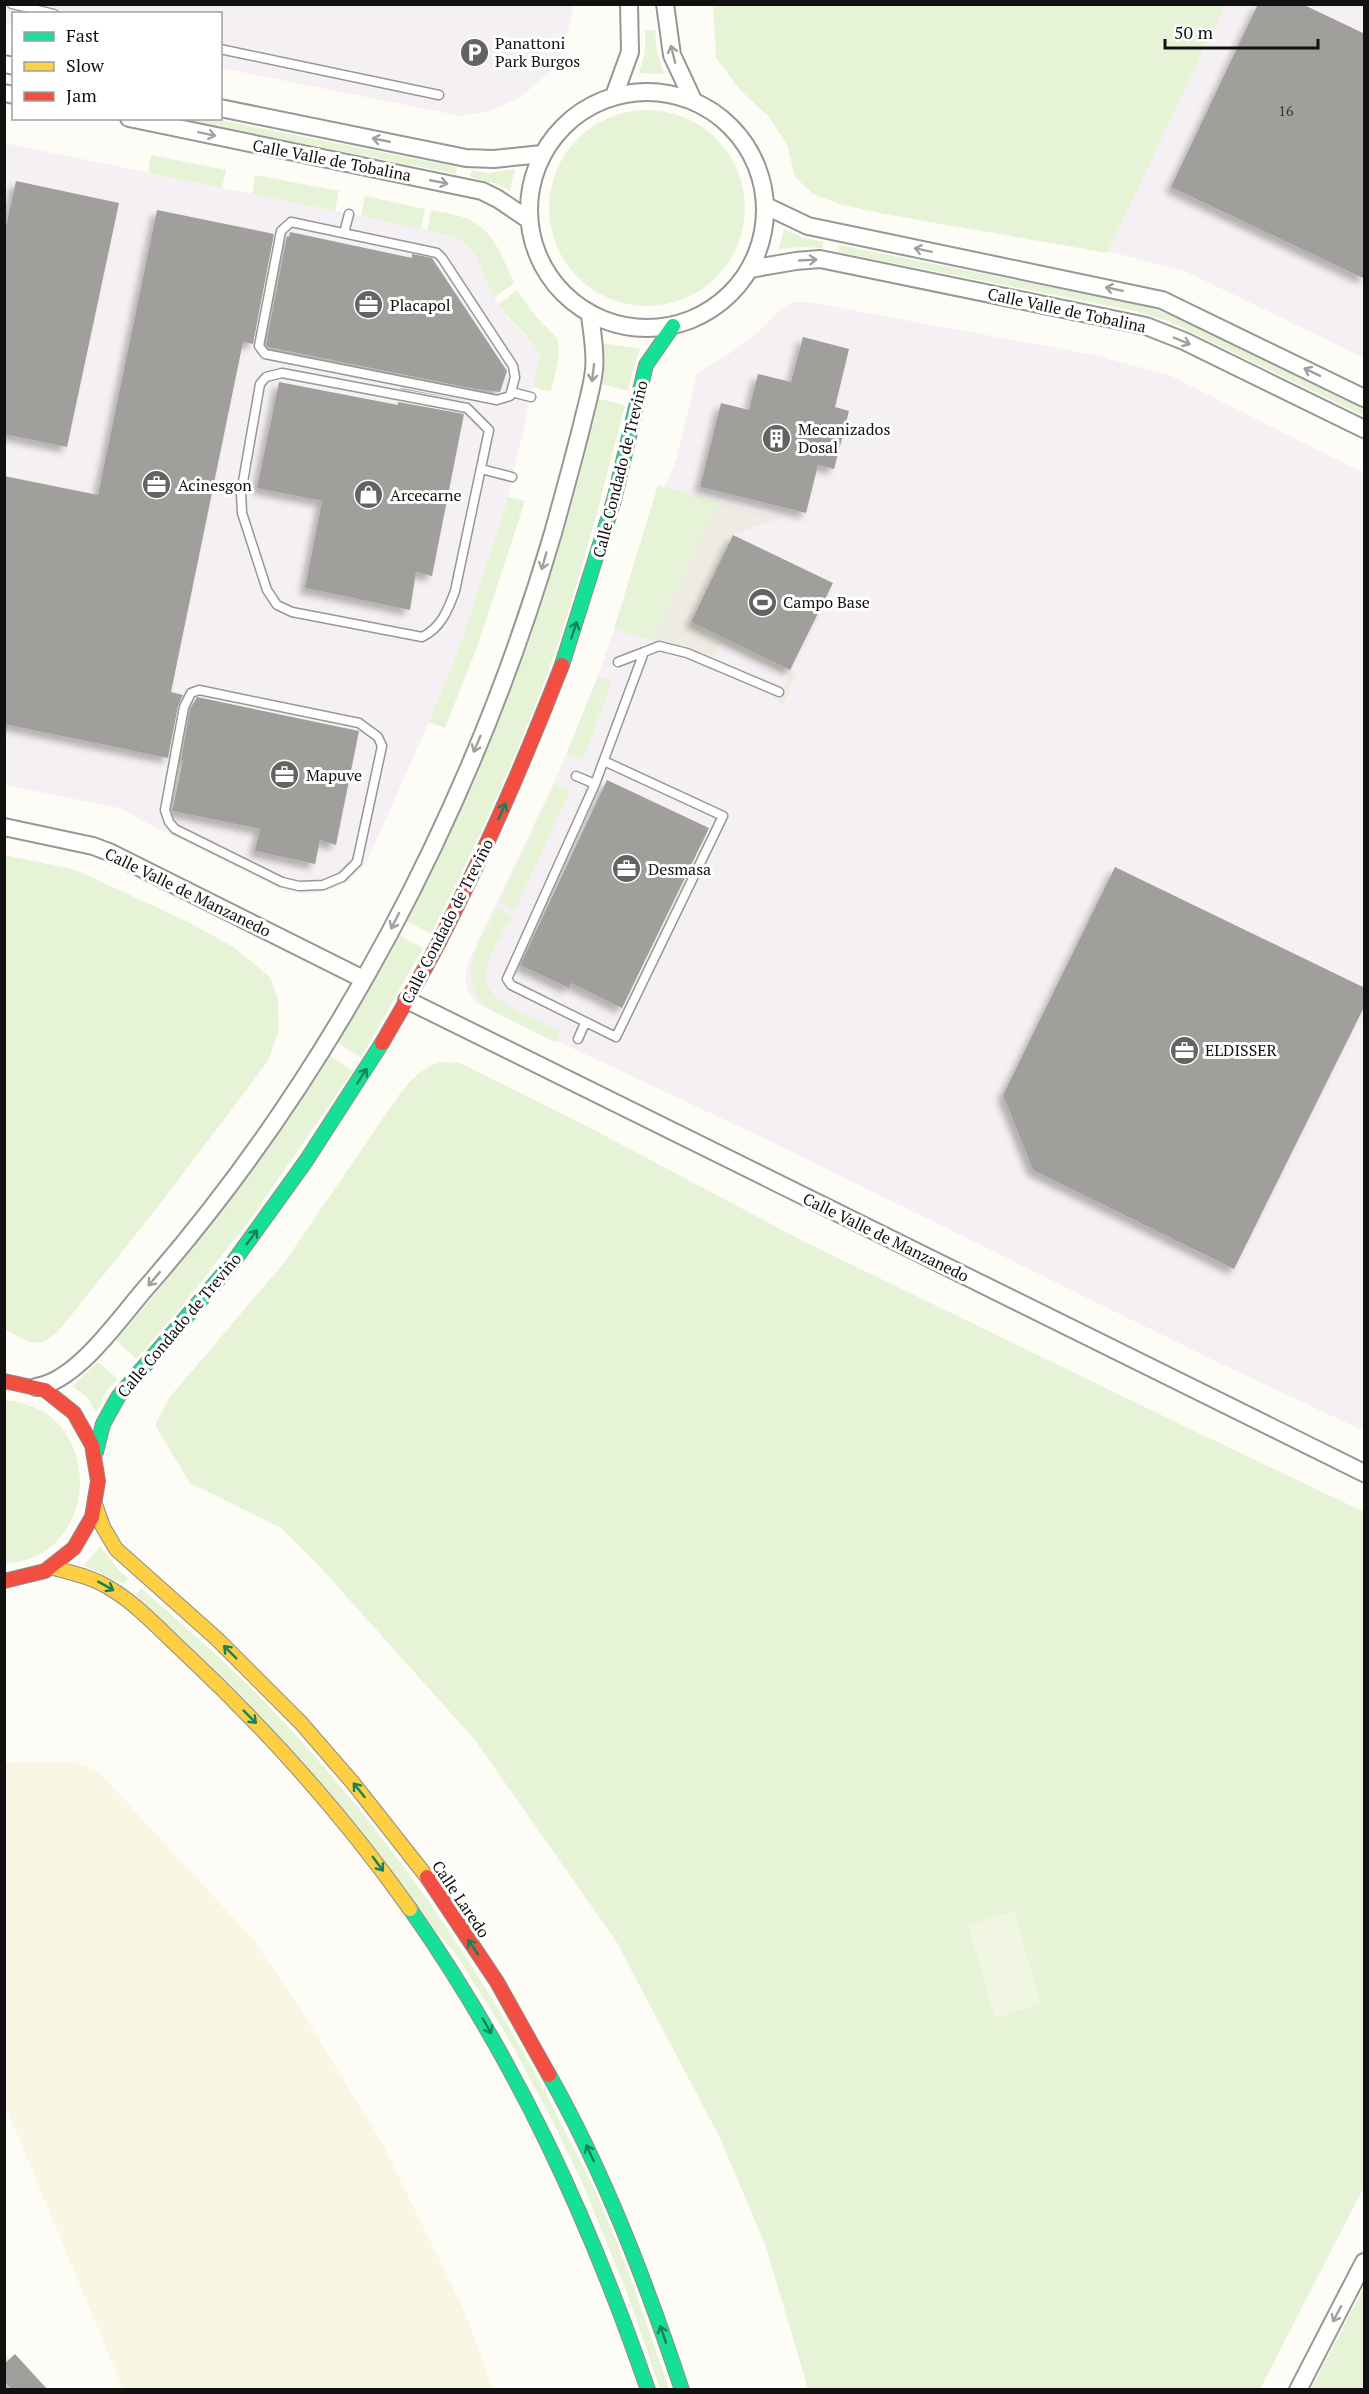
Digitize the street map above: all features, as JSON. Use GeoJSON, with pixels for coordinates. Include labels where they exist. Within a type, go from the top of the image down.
{"type":"FeatureCollection","features":[{"type":"Feature","properties":{"kind":"main road","name":"Calle Condado de Treviño"},"geometry":{"type":"LineString","coordinates":[[96,1452],[103,1424],[118,1397],[208,1292],[257,1230],[339,1112],[407,999],[477,866],[527,754],[568,649],[598,557],[646,365],[673,326]]}},
{"type":"Feature","properties":{"kind":"main road"},"geometry":{"type":"LineString","coordinates":[[4,1381],[36,1387],[56,1398],[74,1413],[87,1431],[96,1452],[100,1479],[96,1507],[90,1525],[66,1556],[51,1567],[32,1576],[4,1581]]}},
{"type":"Feature","properties":{"kind":"main road","name":"Calle Laredo"},"geometry":{"type":"LineString","coordinates":[[96,1507],[103,1527],[116,1549],[217,1639],[301,1724],[353,1783],[422,1870],[497,1982],[566,2103],[603,2182],[657,2316],[682,2390]]}},
{"type":"Feature","properties":{"kind":"main road"},"geometry":{"type":"LineString","coordinates":[[51,1567],[89,1578],[111,1588],[197,1664],[280,1747],[339,1813],[403,1898],[440,1950],[477,2009],[515,2074],[545,2132],[604,2264],[648,2390]]}},
{"type":"Feature","properties":{"kind":"street"},"geometry":{"type":"LineString","coordinates":[[614,96],[630,52],[629,4]]}},
{"type":"Feature","properties":{"kind":"street"},"geometry":{"type":"LineString","coordinates":[[665,4],[672,55],[693,100]]}},
{"type":"Feature","properties":{"kind":"street"},"geometry":{"type":"LineString","coordinates":[[640,91],[667,93],[693,100],[728,123],[754,157],[760,173],[766,206],[762,238],[750,268],[730,295],[704,314],[673,326],[644,329],[616,325],[590,315],[563,295],[543,268],[534,245],[529,220],[529,197],[533,175],[542,154],[552,138],[580,112],[614,96],[640,91]]}},
{"type":"Feature","properties":{"kind":"street","name":"Calle Valle de Tobalina"},"geometry":{"type":"LineString","coordinates":[[222,108],[466,158],[494,159],[542,154]]}},
{"type":"Feature","properties":{"kind":"street","name":"Calle Valle de Tobalina"},"geometry":{"type":"LineString","coordinates":[[139,120],[482,191],[529,220]]}},
{"type":"Feature","properties":{"kind":"street","name":"Calle Valle de Tobalina"},"geometry":{"type":"LineString","coordinates":[[766,206],[808,226],[1162,300],[1365,398]]}},
{"type":"Feature","properties":{"kind":"street","name":"Calle Valle de Tobalina"},"geometry":{"type":"LineString","coordinates":[[750,268],[820,260],[1146,327],[1184,341],[1365,429]]}},
{"type":"Feature","properties":{"kind":"street"},"geometry":{"type":"LineString","coordinates":[[36,1387],[55,1381],[78,1364],[192,1234],[271,1127],[363,980],[392,927],[446,819],[486,724],[524,624],[571,470],[590,390],[594,362],[590,315]]}},
{"type":"Feature","properties":{"kind":"street","name":"Calle Valle de Manzanedo"},"geometry":{"type":"LineString","coordinates":[[4,827],[93,846],[109,852],[363,980]]}},
{"type":"Feature","properties":{"kind":"street","name":"Calle Valle de Manzanedo"},"geometry":{"type":"LineString","coordinates":[[407,999],[1365,1473]]}},
{"type":"Feature","properties":{"kind":"street"},"geometry":{"type":"LineString","coordinates":[[1298,2390],[1365,2262]]}},
{"type":"Feature","properties":{"kind":"lane"},"geometry":{"type":"LineString","coordinates":[[12,4],[46,12]]}},
{"type":"Feature","properties":{"kind":"lane"},"geometry":{"type":"LineString","coordinates":[[222,49],[439,95]]}},
{"type":"Feature","properties":{"kind":"lane"},"geometry":{"type":"LineString","coordinates":[[344,233],[349,214]]}},
{"type":"Feature","properties":{"kind":"lane"},"geometry":{"type":"LineString","coordinates":[[291,222],[344,233],[437,253],[442,258],[513,366],[515,377],[511,392],[505,399],[497,400],[265,354],[261,351],[259,346],[281,231],[291,222]]}},
{"type":"Feature","properties":{"kind":"lane"},"geometry":{"type":"LineString","coordinates":[[282,373],[467,408],[489,430],[481,469],[455,591],[448,610],[434,632],[422,637],[292,612],[277,605],[267,590],[242,513],[241,493],[260,384],[266,377],[282,373]]}},
{"type":"Feature","properties":{"kind":"lane"},"geometry":{"type":"LineString","coordinates":[[511,392],[531,397]]}},
{"type":"Feature","properties":{"kind":"lane"},"geometry":{"type":"LineString","coordinates":[[481,469],[513,477]]}},
{"type":"Feature","properties":{"kind":"lane"},"geometry":{"type":"LineString","coordinates":[[618,662],[659,646],[687,653],[779,692]]}},
{"type":"Feature","properties":{"kind":"lane"},"geometry":{"type":"LineString","coordinates":[[604,760],[723,816],[616,1038],[511,985],[507,979],[595,784],[644,652]]}},
{"type":"Feature","properties":{"kind":"lane"},"geometry":{"type":"LineString","coordinates":[[199,690],[359,723],[378,737],[382,746],[357,862],[342,877],[323,885],[299,886],[282,882],[193,843],[169,822],[165,810],[184,707],[191,693],[199,690]]}},
{"type":"Feature","properties":{"kind":"lane"},"geometry":{"type":"LineString","coordinates":[[576,776],[595,784]]}},
{"type":"Feature","properties":{"kind":"lane"},"geometry":{"type":"LineString","coordinates":[[578,1039],[585,1023]]}},
{"type":"Feature","properties":{"kind":"shaded area"},"geometry":{"type":"Polygon","coordinates":[[[4,5],[574,5],[564,49],[554,68],[515,100],[487,112],[461,116],[222,68],[222,12],[12,12],[12,26],[5,24],[4,5]]]}},
{"type":"Feature","properties":{"kind":"shaded area"},"geometry":{"type":"Polygon","coordinates":[[[715,5],[1364,5],[1364,358],[1185,271],[1111,252],[891,213],[788,143],[715,5]]]}},
{"type":"Feature","properties":{"kind":"shaded area"},"geometry":{"type":"Polygon","coordinates":[[[4,143],[448,234],[467,243],[476,254],[496,302],[508,319],[535,345],[540,355],[508,497],[461,643],[429,722],[366,864],[349,881],[332,889],[310,894],[286,892],[119,808],[5,785],[4,143]]]}},
{"type":"Feature","properties":{"kind":"shaded area"},"geometry":{"type":"Polygon","coordinates":[[[792,302],[808,302],[1099,356],[1171,376],[1364,473],[1364,1431],[1219,1363],[770,1141],[476,1003],[468,991],[465,975],[470,958],[556,778],[598,676],[656,507],[677,458],[697,373],[735,350],[764,327],[777,312],[792,302]]]}},
{"type":"Feature","properties":{"kind":"shaded area"},"geometry":{"type":"Polygon","coordinates":[[[720,502],[780,518],[733,535],[691,622],[797,674],[783,704],[777,701],[789,675],[721,643],[713,657],[662,641],[653,641],[720,502]]]}},
{"type":"Feature","properties":{"kind":"shaded area"},"geometry":{"type":"Polygon","coordinates":[[[74,1762],[98,1771],[253,1939],[299,2006],[385,2148],[464,2310],[493,2389],[123,2389],[5,2105],[5,1763],[74,1762]]]}},
{"type":"Feature","properties":{"kind":"green space"},"geometry":{"type":"Polygon","coordinates":[[[713,4],[1225,5],[1107,253],[879,213],[839,204],[813,194],[795,177],[787,145],[769,117],[740,90],[716,58],[713,4]]]}},
{"type":"Feature","properties":{"kind":"green space"},"geometry":{"type":"Polygon","coordinates":[[[645,30],[655,30],[657,52],[664,74],[639,73],[645,52],[645,30]]]}},
{"type":"Feature","properties":{"kind":"green space"},"geometry":{"type":"Polygon","coordinates":[[[637,110],[657,110],[685,117],[709,132],[723,146],[738,170],[745,198],[745,218],[738,246],[723,270],[709,284],[685,299],[657,306],[637,306],[609,299],[585,284],[571,270],[556,246],[549,218],[549,198],[556,170],[571,146],[585,132],[609,117],[637,110]]]}},
{"type":"Feature","properties":{"kind":"green space"},"geometry":{"type":"Polygon","coordinates":[[[185,120],[219,120],[457,167],[456,174],[185,120]]]}},
{"type":"Feature","properties":{"kind":"green space"},"geometry":{"type":"Polygon","coordinates":[[[151,155],[226,170],[222,188],[148,173],[151,155]]]}},
{"type":"Feature","properties":{"kind":"green space"},"geometry":{"type":"Polygon","coordinates":[[[515,169],[510,191],[500,185],[470,177],[472,170],[489,173],[515,169]]]}},
{"type":"Feature","properties":{"kind":"green space"},"geometry":{"type":"Polygon","coordinates":[[[255,175],[339,191],[335,211],[252,194],[255,175]]]}},
{"type":"Feature","properties":{"kind":"green space"},"geometry":{"type":"Polygon","coordinates":[[[365,196],[425,209],[421,229],[361,216],[365,196]]]}},
{"type":"Feature","properties":{"kind":"green space"},"geometry":{"type":"Polygon","coordinates":[[[431,210],[464,217],[485,230],[497,246],[514,283],[494,298],[473,252],[457,239],[427,230],[431,210]]]}},
{"type":"Feature","properties":{"kind":"green space"},"geometry":{"type":"Polygon","coordinates":[[[784,229],[804,238],[824,242],[822,248],[779,249],[784,229]]]}},
{"type":"Feature","properties":{"kind":"green space"},"geometry":{"type":"Polygon","coordinates":[[[839,245],[1145,306],[1172,315],[1364,408],[1364,416],[1168,321],[1135,311],[838,252],[839,245]]]}},
{"type":"Feature","properties":{"kind":"green space"},"geometry":{"type":"Polygon","coordinates":[[[517,290],[533,313],[558,339],[559,356],[551,392],[533,387],[540,355],[498,305],[517,290]]]}},
{"type":"Feature","properties":{"kind":"green space"},"geometry":{"type":"Polygon","coordinates":[[[603,343],[640,349],[628,391],[602,384],[605,364],[603,343]]]}},
{"type":"Feature","properties":{"kind":"green space"},"geometry":{"type":"Polygon","coordinates":[[[599,399],[625,405],[560,638],[517,751],[467,862],[431,934],[406,921],[468,796],[520,667],[563,534],[599,399]]]}},
{"type":"Feature","properties":{"kind":"green space"},"geometry":{"type":"Polygon","coordinates":[[[658,485],[720,502],[653,641],[614,629],[658,485]]]}},
{"type":"Feature","properties":{"kind":"green space"},"geometry":{"type":"Polygon","coordinates":[[[508,497],[525,501],[477,647],[445,728],[429,722],[461,643],[508,497]]]}},
{"type":"Feature","properties":{"kind":"green space"},"geometry":{"type":"Polygon","coordinates":[[[598,676],[612,681],[583,760],[567,754],[598,676]]]}},
{"type":"Feature","properties":{"kind":"green space"},"geometry":{"type":"Polygon","coordinates":[[[555,784],[570,791],[515,910],[499,902],[555,784]]]}},
{"type":"Feature","properties":{"kind":"green space"},"geometry":{"type":"Polygon","coordinates":[[[5,855],[76,870],[188,922],[235,948],[270,977],[278,1000],[279,1030],[268,1061],[69,1319],[48,1339],[37,1343],[23,1339],[5,1329],[5,855]]]}},
{"type":"Feature","properties":{"kind":"green space"},"geometry":{"type":"Polygon","coordinates":[[[497,908],[513,916],[490,957],[486,971],[487,982],[492,992],[513,1009],[561,1031],[556,1043],[494,1012],[481,1001],[473,989],[472,962],[497,908]]]}},
{"type":"Feature","properties":{"kind":"green space"},"geometry":{"type":"Polygon","coordinates":[[[399,935],[423,948],[361,1058],[338,1043],[399,935]]]}},
{"type":"Feature","properties":{"kind":"green space"},"geometry":{"type":"Polygon","coordinates":[[[330,1056],[353,1071],[252,1217],[178,1311],[136,1359],[116,1340],[228,1202],[330,1056]]]}},
{"type":"Feature","properties":{"kind":"green space"},"geometry":{"type":"Polygon","coordinates":[[[440,1062],[460,1063],[594,1130],[803,1241],[1364,1512],[1364,2187],[1260,2389],[808,2389],[766,2247],[720,2138],[616,1941],[475,1740],[321,1568],[281,1528],[190,1483],[155,1425],[169,1398],[284,1263],[401,1092],[418,1074],[440,1062]]]}},
{"type":"Feature","properties":{"kind":"green space"},"geometry":{"type":"Polygon","coordinates":[[[98,1362],[118,1379],[106,1392],[96,1413],[88,1398],[72,1386],[98,1362]]]}},
{"type":"Feature","properties":{"kind":"green space"},"geometry":{"type":"Polygon","coordinates":[[[4,1400],[38,1409],[62,1428],[76,1454],[80,1483],[75,1512],[60,1538],[37,1556],[5,1563],[4,1400]]]}},
{"type":"Feature","properties":{"kind":"green space"},"geometry":{"type":"Polygon","coordinates":[[[100,1546],[128,1578],[124,1584],[83,1565],[100,1546]]]}},
{"type":"Feature","properties":{"kind":"green space"},"geometry":{"type":"Polygon","coordinates":[[[141,1588],[246,1683],[294,1733],[382,1839],[424,1894],[462,1951],[533,2070],[594,2189],[627,2269],[669,2389],[660,2389],[626,2290],[581,2180],[554,2124],[507,2036],[455,1953],[136,1595],[141,1588]]]}},
{"type":"Feature","properties":{"kind":"green space"},"geometry":{"type":"Polygon","coordinates":[[[1014,1911],[1041,2004],[995,2018],[968,1925],[1014,1911]]]}},
{"type":"Feature","properties":{"kind":"green space"},"geometry":{"type":"Polygon","coordinates":[[[1364,2287],[1364,2389],[1311,2389],[1364,2287]]]}},
{"type":"Feature","properties":{"kind":"building"},"geometry":{"type":"Polygon","coordinates":[[[1258,4],[1302,4],[1365,34],[1365,279],[1171,187],[1258,4]]]}},
{"type":"Feature","properties":{"kind":"building"},"geometry":{"type":"Polygon","coordinates":[[[16,181],[119,203],[67,447],[4,434],[4,236],[16,181]]]}},
{"type":"Feature","properties":{"kind":"building","name":"Acinesgon"},"geometry":{"type":"Polygon","coordinates":[[[157,210],[274,234],[253,344],[243,342],[171,692],[183,695],[178,706],[168,758],[4,724],[4,476],[98,495],[157,210]]]}},
{"type":"Feature","properties":{"kind":"building","name":"Placapol"},"geometry":{"type":"Polygon","coordinates":[[[290,232],[412,258],[412,254],[432,258],[507,371],[500,392],[268,347],[266,344],[287,236],[289,237],[290,232]]]}},
{"type":"Feature","properties":{"kind":"building","name":"Mecanizados Dosal"},"geometry":{"type":"Polygon","coordinates":[[[803,337],[849,349],[835,407],[849,411],[834,469],[818,465],[806,513],[700,487],[721,403],[749,410],[758,374],[791,382],[803,337]]]}},
{"type":"Feature","properties":{"kind":"building","name":"Arcecarne"},"geometry":{"type":"Polygon","coordinates":[[[279,382],[398,405],[398,402],[464,414],[432,576],[416,572],[410,610],[305,588],[322,501],[257,488],[279,382]]]}},
{"type":"Feature","properties":{"kind":"building"},"geometry":{"type":"Polygon","coordinates":[[[401,388],[467,401],[401,389],[401,388]]]}},
{"type":"Feature","properties":{"kind":"building","name":"Campo Base"},"geometry":{"type":"Polygon","coordinates":[[[733,535],[833,583],[790,670],[691,622],[733,535]]]}},
{"type":"Feature","properties":{"kind":"building"},"geometry":{"type":"Polygon","coordinates":[[[197,697],[359,731],[336,845],[320,840],[315,864],[255,851],[260,829],[172,811],[183,761],[181,760],[190,709],[197,697]]]}},
{"type":"Feature","properties":{"kind":"building","name":"Desmasa"},"geometry":{"type":"Polygon","coordinates":[[[607,780],[709,828],[622,1008],[571,983],[569,988],[520,965],[607,780]]]}},
{"type":"Feature","properties":{"kind":"building","name":"ELDISSER"},"geometry":{"type":"Polygon","coordinates":[[[1115,867],[1365,988],[1365,1005],[1234,1269],[1033,1170],[1003,1095],[1115,867]]]}},
{"type":"Feature","properties":{"kind":"building"},"geometry":{"type":"Polygon","coordinates":[[[15,2354],[48,2390],[12,2390],[4,2381],[4,2364],[15,2354]]]}},
{"type":"Feature","properties":{"kind":"traffic: fast"},"geometry":{"type":"LineString","coordinates":[[562,665],[614,500],[646,365],[673,326]]}},
{"type":"Feature","properties":{"kind":"traffic: fast"},"geometry":{"type":"LineString","coordinates":[[96,1452],[103,1424],[118,1397],[234,1261],[306,1161],[382,1043]]}},
{"type":"Feature","properties":{"kind":"traffic: fast"},"geometry":{"type":"LineString","coordinates":[[410,1909],[483,2023],[546,2141],[600,2263],[648,2390]]}},
{"type":"Feature","properties":{"kind":"traffic: fast"},"geometry":{"type":"LineString","coordinates":[[549,2075],[588,2151],[623,2229],[682,2390]]}},
{"type":"Feature","properties":{"kind":"traffic: slow"},"geometry":{"type":"LineString","coordinates":[[96,1507],[103,1527],[116,1549],[217,1639],[301,1723],[353,1783],[427,1877]]}},
{"type":"Feature","properties":{"kind":"traffic: slow"},"geometry":{"type":"LineString","coordinates":[[51,1567],[97,1581],[121,1595],[218,1684],[305,1776],[359,1841],[410,1909]]}},
{"type":"Feature","properties":{"kind":"traffic: jam"},"geometry":{"type":"LineString","coordinates":[[382,1043],[431,956],[472,875],[519,771],[562,665]]}},
{"type":"Feature","properties":{"kind":"traffic: jam"},"geometry":{"type":"LineString","coordinates":[[4,1381],[45,1390],[74,1413],[92,1445],[98,1481],[92,1517],[74,1548],[45,1571],[4,1581]]}},
{"type":"Feature","properties":{"kind":"traffic: jam"},"geometry":{"type":"LineString","coordinates":[[427,1877],[497,1982],[549,2075]]}},
{"type":"Feature","properties":{"kind":"place","name":"Panattoni Park Burgos"},"geometry":{"type":"Point","coordinates":[474,52]}},
{"type":"Feature","properties":{"kind":"place","name":"Placapol"},"geometry":{"type":"Point","coordinates":[369,305]}},
{"type":"Feature","properties":{"kind":"place","name":"Mecanizados Dosal"},"geometry":{"type":"Point","coordinates":[777,438]}},
{"type":"Feature","properties":{"kind":"place","name":"Acinesgon"},"geometry":{"type":"Point","coordinates":[157,485]}},
{"type":"Feature","properties":{"kind":"place","name":"Arcecarne"},"geometry":{"type":"Point","coordinates":[369,495]}},
{"type":"Feature","properties":{"kind":"place","name":"Campo Base"},"geometry":{"type":"Point","coordinates":[762,602]}},
{"type":"Feature","properties":{"kind":"place","name":"Mapuve"},"geometry":{"type":"Point","coordinates":[285,775]}},
{"type":"Feature","properties":{"kind":"place","name":"Desmasa"},"geometry":{"type":"Point","coordinates":[627,869]}},
{"type":"Feature","properties":{"kind":"place","name":"ELDISSER"},"geometry":{"type":"Point","coordinates":[1184,1050]}}]}
